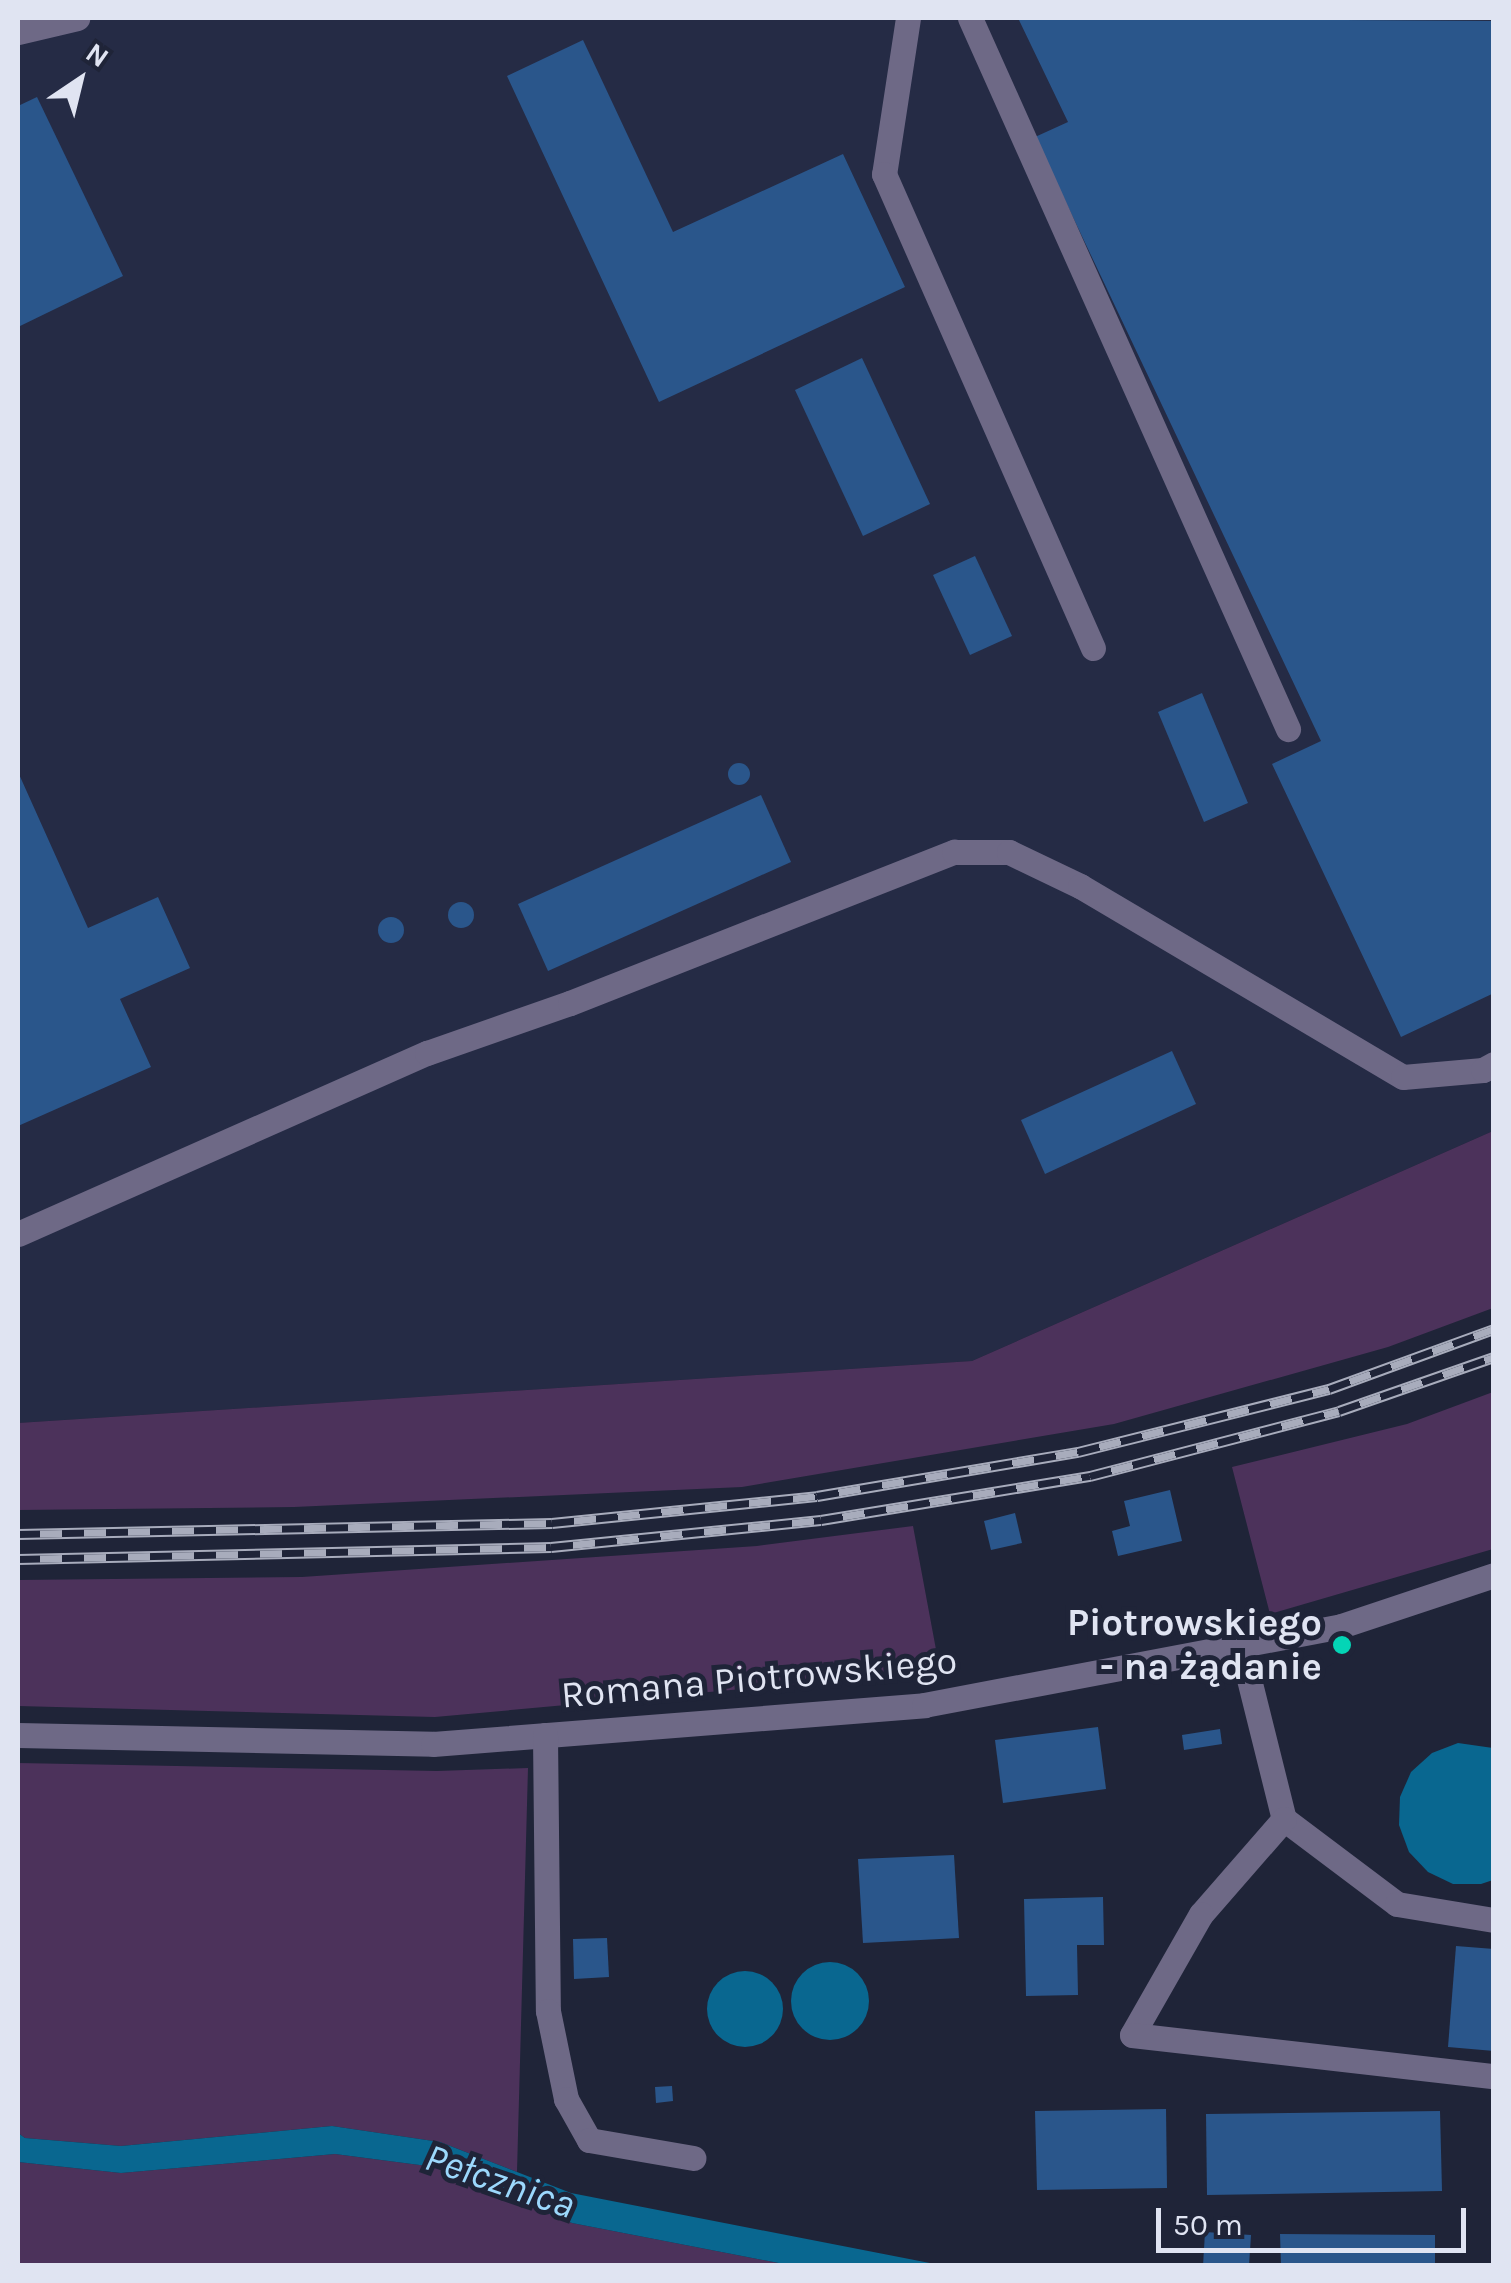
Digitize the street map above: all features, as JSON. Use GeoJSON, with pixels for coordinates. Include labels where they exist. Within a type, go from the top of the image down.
{"type":"FeatureCollection","features":[{"type":"Feature","properties":{"kind":"street"},"geometry":{"type":"LineString","coordinates":[[18,32],[78,18]]}},
{"type":"Feature","properties":{"kind":"street"},"geometry":{"type":"LineString","coordinates":[[908,18],[884,174],[1093,648]]}},
{"type":"Feature","properties":{"kind":"street"},"geometry":{"type":"LineString","coordinates":[[970,18],[1288,728]]}},
{"type":"Feature","properties":{"kind":"street"},"geometry":{"type":"LineString","coordinates":[[18,1234],[427,1054],[570,1003],[954,852],[1009,852],[1080,886],[1404,1077],[1484,1070],[1494,1064]]}},
{"type":"Feature","properties":{"kind":"street","name":"Romana Piotrowskiego"},"geometry":{"type":"LineString","coordinates":[[18,1735],[433,1744],[924,1705],[1341,1626],[1494,1576]]}},
{"type":"Feature","properties":{"kind":"street"},"geometry":{"type":"LineString","coordinates":[[1241,1647],[1284,1819],[1397,1904],[1494,1920]]}},
{"type":"Feature","properties":{"kind":"street"},"geometry":{"type":"LineString","coordinates":[[545,1736],[548,2012],[566,2099],[589,2140],[693,2158]]}},
{"type":"Feature","properties":{"kind":"street"},"geometry":{"type":"LineString","coordinates":[[1284,1819],[1201,1914],[1132,2036],[1494,2076]]}},
{"type":"Feature","properties":{"kind":"shaded area"},"geometry":{"type":"Polygon","coordinates":[[[18,18],[1493,18],[1493,1131],[972,1361],[18,1423],[18,18]]]}},
{"type":"Feature","properties":{"kind":"shaded area"},"geometry":{"type":"Polygon","coordinates":[[[1493,1131],[1493,1308],[1388,1347],[1114,1424],[742,1487],[294,1507],[18,1510],[18,1423],[972,1361],[1493,1131]]]}},
{"type":"Feature","properties":{"kind":"shaded area"},"geometry":{"type":"Polygon","coordinates":[[[1493,1392],[1493,1549],[1270,1614],[1232,1467],[1407,1424],[1493,1392]]]}},
{"type":"Feature","properties":{"kind":"shaded area"},"geometry":{"type":"Polygon","coordinates":[[[913,1526],[940,1671],[435,1717],[18,1706],[18,1580],[302,1577],[757,1546],[913,1526]]]}},
{"type":"Feature","properties":{"kind":"shaded area"},"geometry":{"type":"Polygon","coordinates":[[[18,1763],[437,1771],[528,1768],[517,2172],[440,2142],[332,2126],[121,2146],[25,2138],[18,2133],[18,1763]]]}},
{"type":"Feature","properties":{"kind":"shaded area"},"geometry":{"type":"Polygon","coordinates":[[[335,2154],[435,2167],[572,2223],[789,2265],[18,2266],[18,2162],[121,2173],[335,2154]]]}},
{"type":"Feature","properties":{"kind":"water"},"geometry":{"type":"Polygon","coordinates":[[[1458,1743],[1493,1748],[1493,1880],[1481,1884],[1453,1884],[1428,1872],[1409,1852],[1399,1825],[1400,1797],[1411,1772],[1432,1753],[1458,1743]]]}},
{"type":"Feature","properties":{"kind":"water"},"geometry":{"type":"Polygon","coordinates":[[[830,1962],[845,1965],[857,1974],[866,1986],[866,2016],[857,2028],[845,2037],[830,2040],[815,2037],[803,2028],[794,2016],[791,2001],[794,1986],[803,1974],[815,1965],[830,1962]]]}},
{"type":"Feature","properties":{"kind":"water"},"geometry":{"type":"Polygon","coordinates":[[[745,1971],[772,1982],[783,2009],[772,2036],[745,2047],[718,2036],[707,2009],[718,1982],[745,1971]]]}},
{"type":"Feature","properties":{"kind":"water","name":"Pełcznica"},"geometry":{"type":"Polygon","coordinates":[[[332,2126],[440,2142],[571,2193],[940,2265],[789,2265],[572,2223],[435,2167],[335,2154],[121,2173],[18,2162],[18,2133],[25,2138],[121,2146],[332,2126]]]}},
{"type":"Feature","properties":{"kind":"building"},"geometry":{"type":"Polygon","coordinates":[[[1018,18],[1494,21],[1494,993],[1401,1037],[1272,764],[1321,741],[1035,137],[1068,122],[1018,18]]]}},
{"type":"Feature","properties":{"kind":"building"},"geometry":{"type":"Polygon","coordinates":[[[583,40],[673,232],[843,154],[905,287],[659,402],[507,76],[583,40]]]}},
{"type":"Feature","properties":{"kind":"building"},"geometry":{"type":"Polygon","coordinates":[[[37,97],[123,276],[18,327],[18,106],[37,97]]]}},
{"type":"Feature","properties":{"kind":"building"},"geometry":{"type":"Polygon","coordinates":[[[862,358],[930,504],[863,536],[795,390],[862,358]]]}},
{"type":"Feature","properties":{"kind":"building"},"geometry":{"type":"Polygon","coordinates":[[[975,556],[1012,636],[970,655],[933,575],[975,556]]]}},
{"type":"Feature","properties":{"kind":"building"},"geometry":{"type":"Polygon","coordinates":[[[1202,693],[1248,803],[1204,822],[1158,712],[1202,693]]]}},
{"type":"Feature","properties":{"kind":"building"},"geometry":{"type":"Polygon","coordinates":[[[739,763],[747,766],[747,782],[739,785],[731,782],[728,774],[731,766],[739,763]]]}},
{"type":"Feature","properties":{"kind":"building"},"geometry":{"type":"Polygon","coordinates":[[[18,772],[88,928],[158,897],[190,968],[120,999],[151,1067],[18,1126],[18,772]]]}},
{"type":"Feature","properties":{"kind":"building"},"geometry":{"type":"Polygon","coordinates":[[[761,795],[791,862],[548,971],[518,904],[761,795]]]}},
{"type":"Feature","properties":{"kind":"building"},"geometry":{"type":"Polygon","coordinates":[[[461,902],[470,906],[474,915],[470,924],[461,928],[452,924],[448,915],[452,906],[461,902]]]}},
{"type":"Feature","properties":{"kind":"building"},"geometry":{"type":"Polygon","coordinates":[[[391,917],[400,921],[404,930],[400,939],[391,943],[382,939],[378,930],[382,921],[391,917]]]}},
{"type":"Feature","properties":{"kind":"building"},"geometry":{"type":"Polygon","coordinates":[[[1172,1051],[1196,1104],[1045,1174],[1021,1120],[1172,1051]]]}},
{"type":"Feature","properties":{"kind":"building"},"geometry":{"type":"Polygon","coordinates":[[[1170,1490],[1182,1541],[1118,1556],[1112,1531],[1130,1526],[1124,1501],[1170,1490]]]}},
{"type":"Feature","properties":{"kind":"building"},"geometry":{"type":"Polygon","coordinates":[[[1015,1513],[1022,1543],[991,1550],[984,1521],[1015,1513]]]}},
{"type":"Feature","properties":{"kind":"building"},"geometry":{"type":"Polygon","coordinates":[[[1098,1727],[1106,1789],[1003,1803],[995,1740],[1098,1727]]]}},
{"type":"Feature","properties":{"kind":"building"},"geometry":{"type":"Polygon","coordinates":[[[1220,1729],[1222,1744],[1184,1750],[1182,1735],[1220,1729]]]}},
{"type":"Feature","properties":{"kind":"building"},"geometry":{"type":"Polygon","coordinates":[[[954,1855],[959,1938],[863,1943],[858,1859],[954,1855]]]}},
{"type":"Feature","properties":{"kind":"building"},"geometry":{"type":"Polygon","coordinates":[[[1103,1897],[1104,1945],[1077,1945],[1078,1995],[1026,1996],[1024,1899],[1103,1897]]]}},
{"type":"Feature","properties":{"kind":"building"},"geometry":{"type":"Polygon","coordinates":[[[607,1938],[609,1977],[574,1979],[573,1939],[607,1938]]]}},
{"type":"Feature","properties":{"kind":"building"},"geometry":{"type":"Polygon","coordinates":[[[1456,1946],[1494,1949],[1494,2051],[1448,2047],[1456,1946]]]}},
{"type":"Feature","properties":{"kind":"building"},"geometry":{"type":"Polygon","coordinates":[[[672,2086],[673,2101],[656,2103],[655,2087],[672,2086]]]}},
{"type":"Feature","properties":{"kind":"building"},"geometry":{"type":"Polygon","coordinates":[[[1166,2109],[1167,2188],[1037,2190],[1035,2111],[1166,2109]]]}},
{"type":"Feature","properties":{"kind":"building"},"geometry":{"type":"Polygon","coordinates":[[[1440,2111],[1442,2191],[1207,2195],[1206,2114],[1440,2111]]]}},
{"type":"Feature","properties":{"kind":"building"},"geometry":{"type":"Polygon","coordinates":[[[1205,2232],[1251,2235],[1249,2266],[1203,2266],[1205,2232]]]}},
{"type":"Feature","properties":{"kind":"building"},"geometry":{"type":"Polygon","coordinates":[[[1280,2234],[1435,2235],[1435,2266],[1281,2266],[1280,2234]]]}},
{"type":"Feature","properties":{"kind":"railway"},"geometry":{"type":"LineString","coordinates":[[18,1534],[552,1523],[817,1496],[1078,1452],[1329,1389],[1494,1329]]}},
{"type":"Feature","properties":{"kind":"railway"},"geometry":{"type":"LineString","coordinates":[[18,1559],[551,1547],[821,1520],[1090,1476],[1339,1411],[1494,1357]]}},
{"type":"Feature","properties":{"kind":"place","name":"Piotrowskiego - na żądanie"},"geometry":{"type":"Point","coordinates":[1342,1645]}}]}
